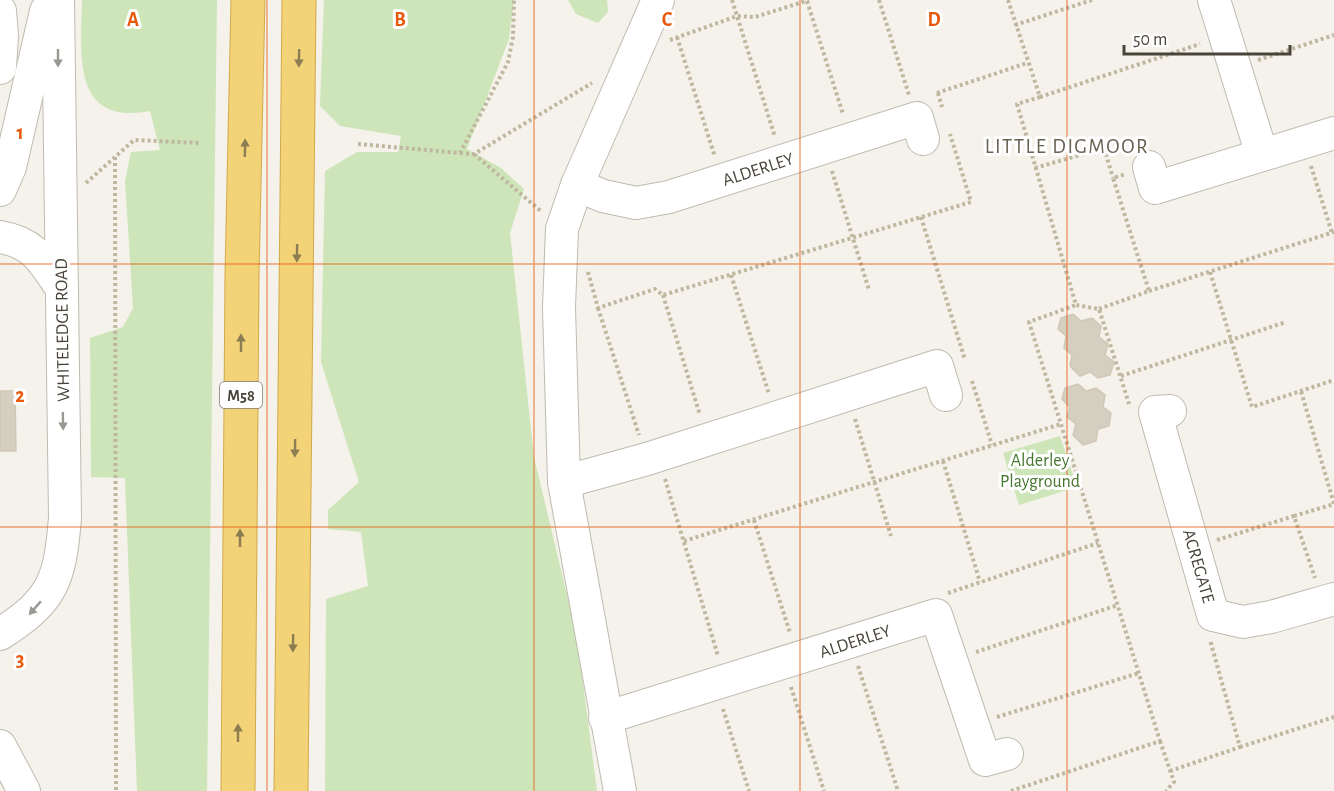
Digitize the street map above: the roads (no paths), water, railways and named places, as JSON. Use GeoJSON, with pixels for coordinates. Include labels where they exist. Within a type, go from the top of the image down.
{"type":"FeatureCollection","features":[{"type":"Feature","properties":{"kind":"highway","name":"M58"},"geometry":{"type":"LineString","coordinates":[[238,791],[242,275],[248,0]]}},
{"type":"Feature","properties":{"kind":"highway"},"geometry":{"type":"LineString","coordinates":[[291,791],[299,0]]}},
{"type":"Feature","properties":{"kind":"street"},"geometry":{"type":"LineString","coordinates":[[0,190],[10,167],[48,0]]}},
{"type":"Feature","properties":{"kind":"street","name":"WHITELEDGE ROAD"},"geometry":{"type":"LineString","coordinates":[[0,634],[28,616],[51,590],[62,559],[64,518],[58,0]]}},
{"type":"Feature","properties":{"kind":"street"},"geometry":{"type":"LineString","coordinates":[[620,791],[564,482],[559,307],[562,229],[577,185],[658,0]]}},
{"type":"Feature","properties":{"kind":"street"},"geometry":{"type":"LineString","coordinates":[[1214,0],[1262,155]]}},
{"type":"Feature","properties":{"kind":"street"},"geometry":{"type":"LineString","coordinates":[[0,11],[2,36],[0,68]]}},
{"type":"Feature","properties":{"kind":"street","name":"ALDERLEY"},"geometry":{"type":"LineString","coordinates":[[577,185],[603,196],[636,203],[669,197],[838,144],[933,125]]}},
{"type":"Feature","properties":{"kind":"street"},"geometry":{"type":"LineString","coordinates":[[1149,167],[1155,188],[1334,133]]}},
{"type":"Feature","properties":{"kind":"street"},"geometry":{"type":"LineString","coordinates":[[0,237],[28,245],[39,256],[62,289]]}},
{"type":"Feature","properties":{"kind":"street"},"geometry":{"type":"LineString","coordinates":[[564,482],[652,457],[937,366],[946,394]]}},
{"type":"Feature","properties":{"kind":"street","name":"ACREGATE"},"geometry":{"type":"LineString","coordinates":[[1162,411],[1193,547],[1213,615],[1243,622],[1329,601]]}},
{"type":"Feature","properties":{"kind":"street","name":"ALDERLEY"},"geometry":{"type":"LineString","coordinates":[[605,718],[936,615],[985,760],[1007,754]]}},
{"type":"Feature","properties":{"kind":"street"},"geometry":{"type":"LineString","coordinates":[[0,746],[24,791]]}},
{"type":"Feature","properties":{"kind":"district","name":"LITTLE DIGMOOR"},"geometry":{"type":"Point","coordinates":[1067,146]}},
{"type":"Feature","properties":{"kind":"park label","name":"Alderley Playground"},"geometry":{"type":"Point","coordinates":[1040,470]}}]}
